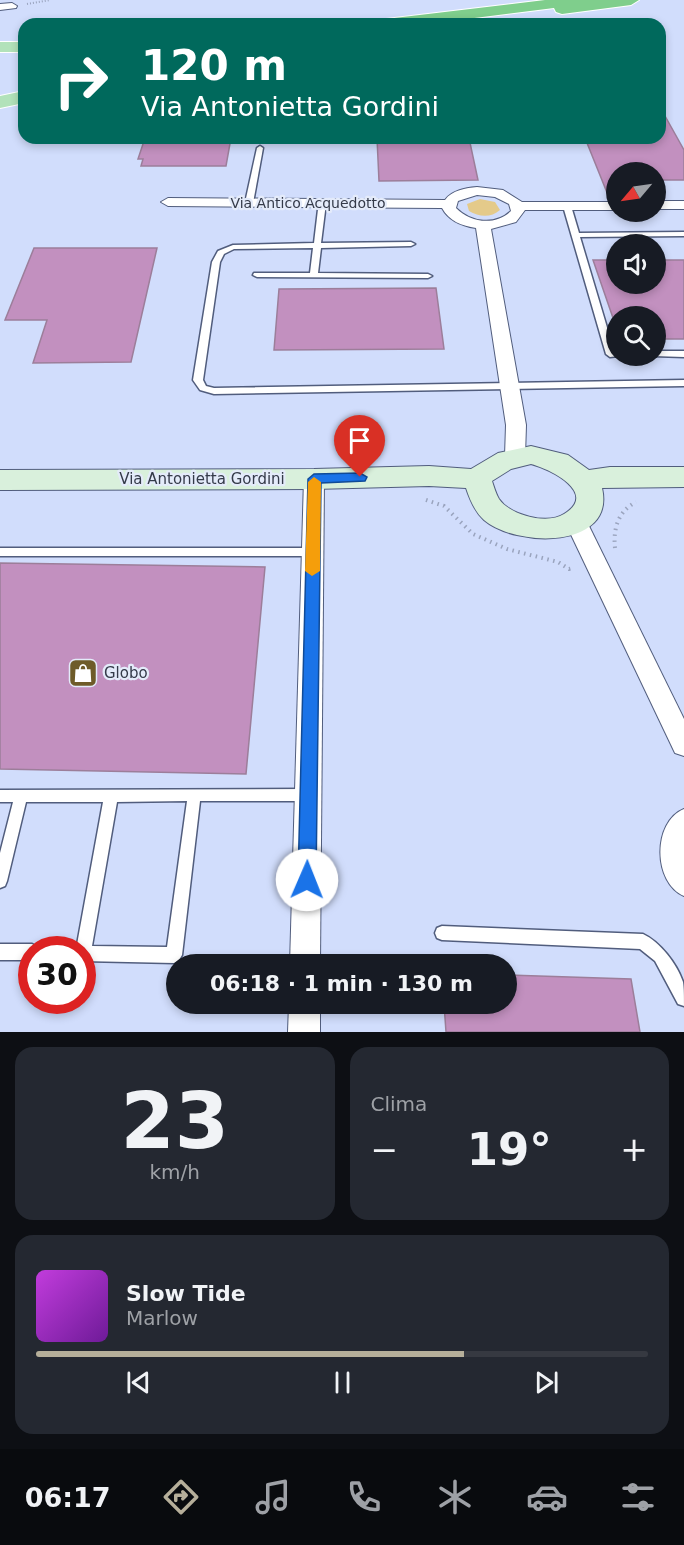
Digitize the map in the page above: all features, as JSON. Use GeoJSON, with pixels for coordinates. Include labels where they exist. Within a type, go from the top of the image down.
{"type":"FeatureCollection","features":[{"type":"Feature","properties":{"kind":"highway"},"geometry":{"type":"LineString","coordinates":[[436,18],[585,0]]}},
{"type":"Feature","properties":{"kind":"highway"},"geometry":{"type":"LineString","coordinates":[[484,18],[631,0]]}},
{"type":"Feature","properties":{"kind":"main road"},"geometry":{"type":"LineString","coordinates":[[0,47],[18,47]]}},
{"type":"Feature","properties":{"kind":"main road"},"geometry":{"type":"LineString","coordinates":[[1,102],[18,98]]}},
{"type":"Feature","properties":{"kind":"street"},"geometry":{"type":"LineString","coordinates":[[0,7],[12,6]]}},
{"type":"Feature","properties":{"kind":"street"},"geometry":{"type":"LineString","coordinates":[[518,206],[518,212],[514,218],[483,225],[471,223],[453,215],[449,209],[449,204],[458,195],[477,191],[507,197],[518,206],[606,206]]}},
{"type":"Feature","properties":{"kind":"street","name":"Via Antico Acquedotto"},"geometry":{"type":"LineString","coordinates":[[168,202],[449,204]]}},
{"type":"Feature","properties":{"kind":"street"},"geometry":{"type":"LineString","coordinates":[[666,205],[684,205]]}},
{"type":"Feature","properties":{"kind":"street"},"geometry":{"type":"LineString","coordinates":[[483,225],[516,424],[515,456]]}},
{"type":"Feature","properties":{"kind":"street"},"geometry":{"type":"LineString","coordinates":[[531,455],[554,460],[575,470],[584,480],[591,499],[584,515],[576,522],[552,530],[524,528],[511,523],[490,508],[477,479],[501,461],[515,456],[531,455]]}},
{"type":"Feature","properties":{"kind":"street","name":"Via Antonietta Gordini"},"geometry":{"type":"LineString","coordinates":[[0,480],[314,479],[429,476],[477,479]]}},
{"type":"Feature","properties":{"kind":"street"},"geometry":{"type":"LineString","coordinates":[[584,480],[610,477],[684,477]]}},
{"type":"Feature","properties":{"kind":"street"},"geometry":{"type":"LineString","coordinates":[[305,954],[314,479]]}},
{"type":"Feature","properties":{"kind":"street"},"geometry":{"type":"LineString","coordinates":[[576,522],[684,745]]}},
{"type":"Feature","properties":{"kind":"street"},"geometry":{"type":"LineString","coordinates":[[684,822],[677,831],[673,846],[675,863],[684,882]]}},
{"type":"Feature","properties":{"kind":"street"},"geometry":{"type":"LineString","coordinates":[[304,1032],[305,1014]]}},
{"type":"Feature","properties":{"kind":"lane"},"geometry":{"type":"LineString","coordinates":[[249,202],[260,148]]}},
{"type":"Feature","properties":{"kind":"lane"},"geometry":{"type":"LineString","coordinates":[[314,275],[322,203]]}},
{"type":"Feature","properties":{"kind":"lane"},"geometry":{"type":"LineString","coordinates":[[567,206],[606,340]]}},
{"type":"Feature","properties":{"kind":"lane"},"geometry":{"type":"LineString","coordinates":[[575,235],[684,234]]}},
{"type":"Feature","properties":{"kind":"lane"},"geometry":{"type":"LineString","coordinates":[[411,244],[233,247],[221,253],[216,262],[198,380],[203,388],[214,391],[684,383]]}},
{"type":"Feature","properties":{"kind":"lane"},"geometry":{"type":"LineString","coordinates":[[257,275],[428,276]]}},
{"type":"Feature","properties":{"kind":"lane"},"geometry":{"type":"LineString","coordinates":[[666,354],[684,354]]}},
{"type":"Feature","properties":{"kind":"lane"},"geometry":{"type":"LineString","coordinates":[[0,552],[313,552]]}},
{"type":"Feature","properties":{"kind":"lane"},"geometry":{"type":"LineString","coordinates":[[0,796],[308,795]]}},
{"type":"Feature","properties":{"kind":"lane"},"geometry":{"type":"LineString","coordinates":[[0,881],[21,796]]}},
{"type":"Feature","properties":{"kind":"lane"},"geometry":{"type":"LineString","coordinates":[[86,936],[111,796]]}},
{"type":"Feature","properties":{"kind":"lane"},"geometry":{"type":"LineString","coordinates":[[96,953],[174,955],[194,796]]}},
{"type":"Feature","properties":{"kind":"lane"},"geometry":{"type":"LineString","coordinates":[[442,933],[644,942],[660,956],[684,998]]}},
{"type":"Feature","properties":{"kind":"lane"},"geometry":{"type":"LineString","coordinates":[[0,952],[18,952]]}},
{"type":"Feature","properties":{"kind":"shaded area"},"geometry":{"type":"Polygon","coordinates":[[[480,199],[495,202],[500,210],[485,216],[469,211],[467,204],[480,199]]]}},
{"type":"Feature","properties":{"kind":"building"},"geometry":{"type":"Polygon","coordinates":[[[666,118],[684,150],[684,180],[666,180],[666,162],[606,162],[606,190],[587,144],[666,144],[666,118]]]}},
{"type":"Feature","properties":{"kind":"building"},"geometry":{"type":"Polygon","coordinates":[[[143,144],[230,144],[226,166],[141,166],[143,159],[138,159],[143,144]]]}},
{"type":"Feature","properties":{"kind":"building"},"geometry":{"type":"Polygon","coordinates":[[[377,144],[470,144],[478,180],[379,181],[377,144]]]}},
{"type":"Feature","properties":{"kind":"building"},"geometry":{"type":"Polygon","coordinates":[[[34,248],[157,248],[131,362],[33,363],[47,320],[5,320],[34,248]]]}},
{"type":"Feature","properties":{"kind":"building"},"geometry":{"type":"Polygon","coordinates":[[[593,260],[606,260],[606,294],[666,294],[666,260],[684,260],[684,339],[666,339],[666,306],[609,306],[593,260]]]}},
{"type":"Feature","properties":{"kind":"building"},"geometry":{"type":"Polygon","coordinates":[[[436,288],[444,349],[274,350],[279,289],[436,288]]]}},
{"type":"Feature","properties":{"kind":"building"},"geometry":{"type":"Polygon","coordinates":[[[0,563],[265,567],[246,774],[0,769],[0,563]]]}},
{"type":"Feature","properties":{"kind":"building"},"geometry":{"type":"Polygon","coordinates":[[[517,975],[631,979],[640,1032],[446,1032],[445,1014],[517,1014],[517,975]]]}},
{"type":"Feature","properties":{"kind":"slow traffic"},"geometry":{"type":"LineString","coordinates":[[312,571],[314,482]]}},
{"type":"Feature","properties":{"kind":"place","name":"Globo"},"geometry":{"type":"Point","coordinates":[83,673]}},
{"type":"Feature","properties":{"kind":"route"},"geometry":{"type":"LineString","coordinates":[[307,880],[314,479],[360,477]]}}]}
